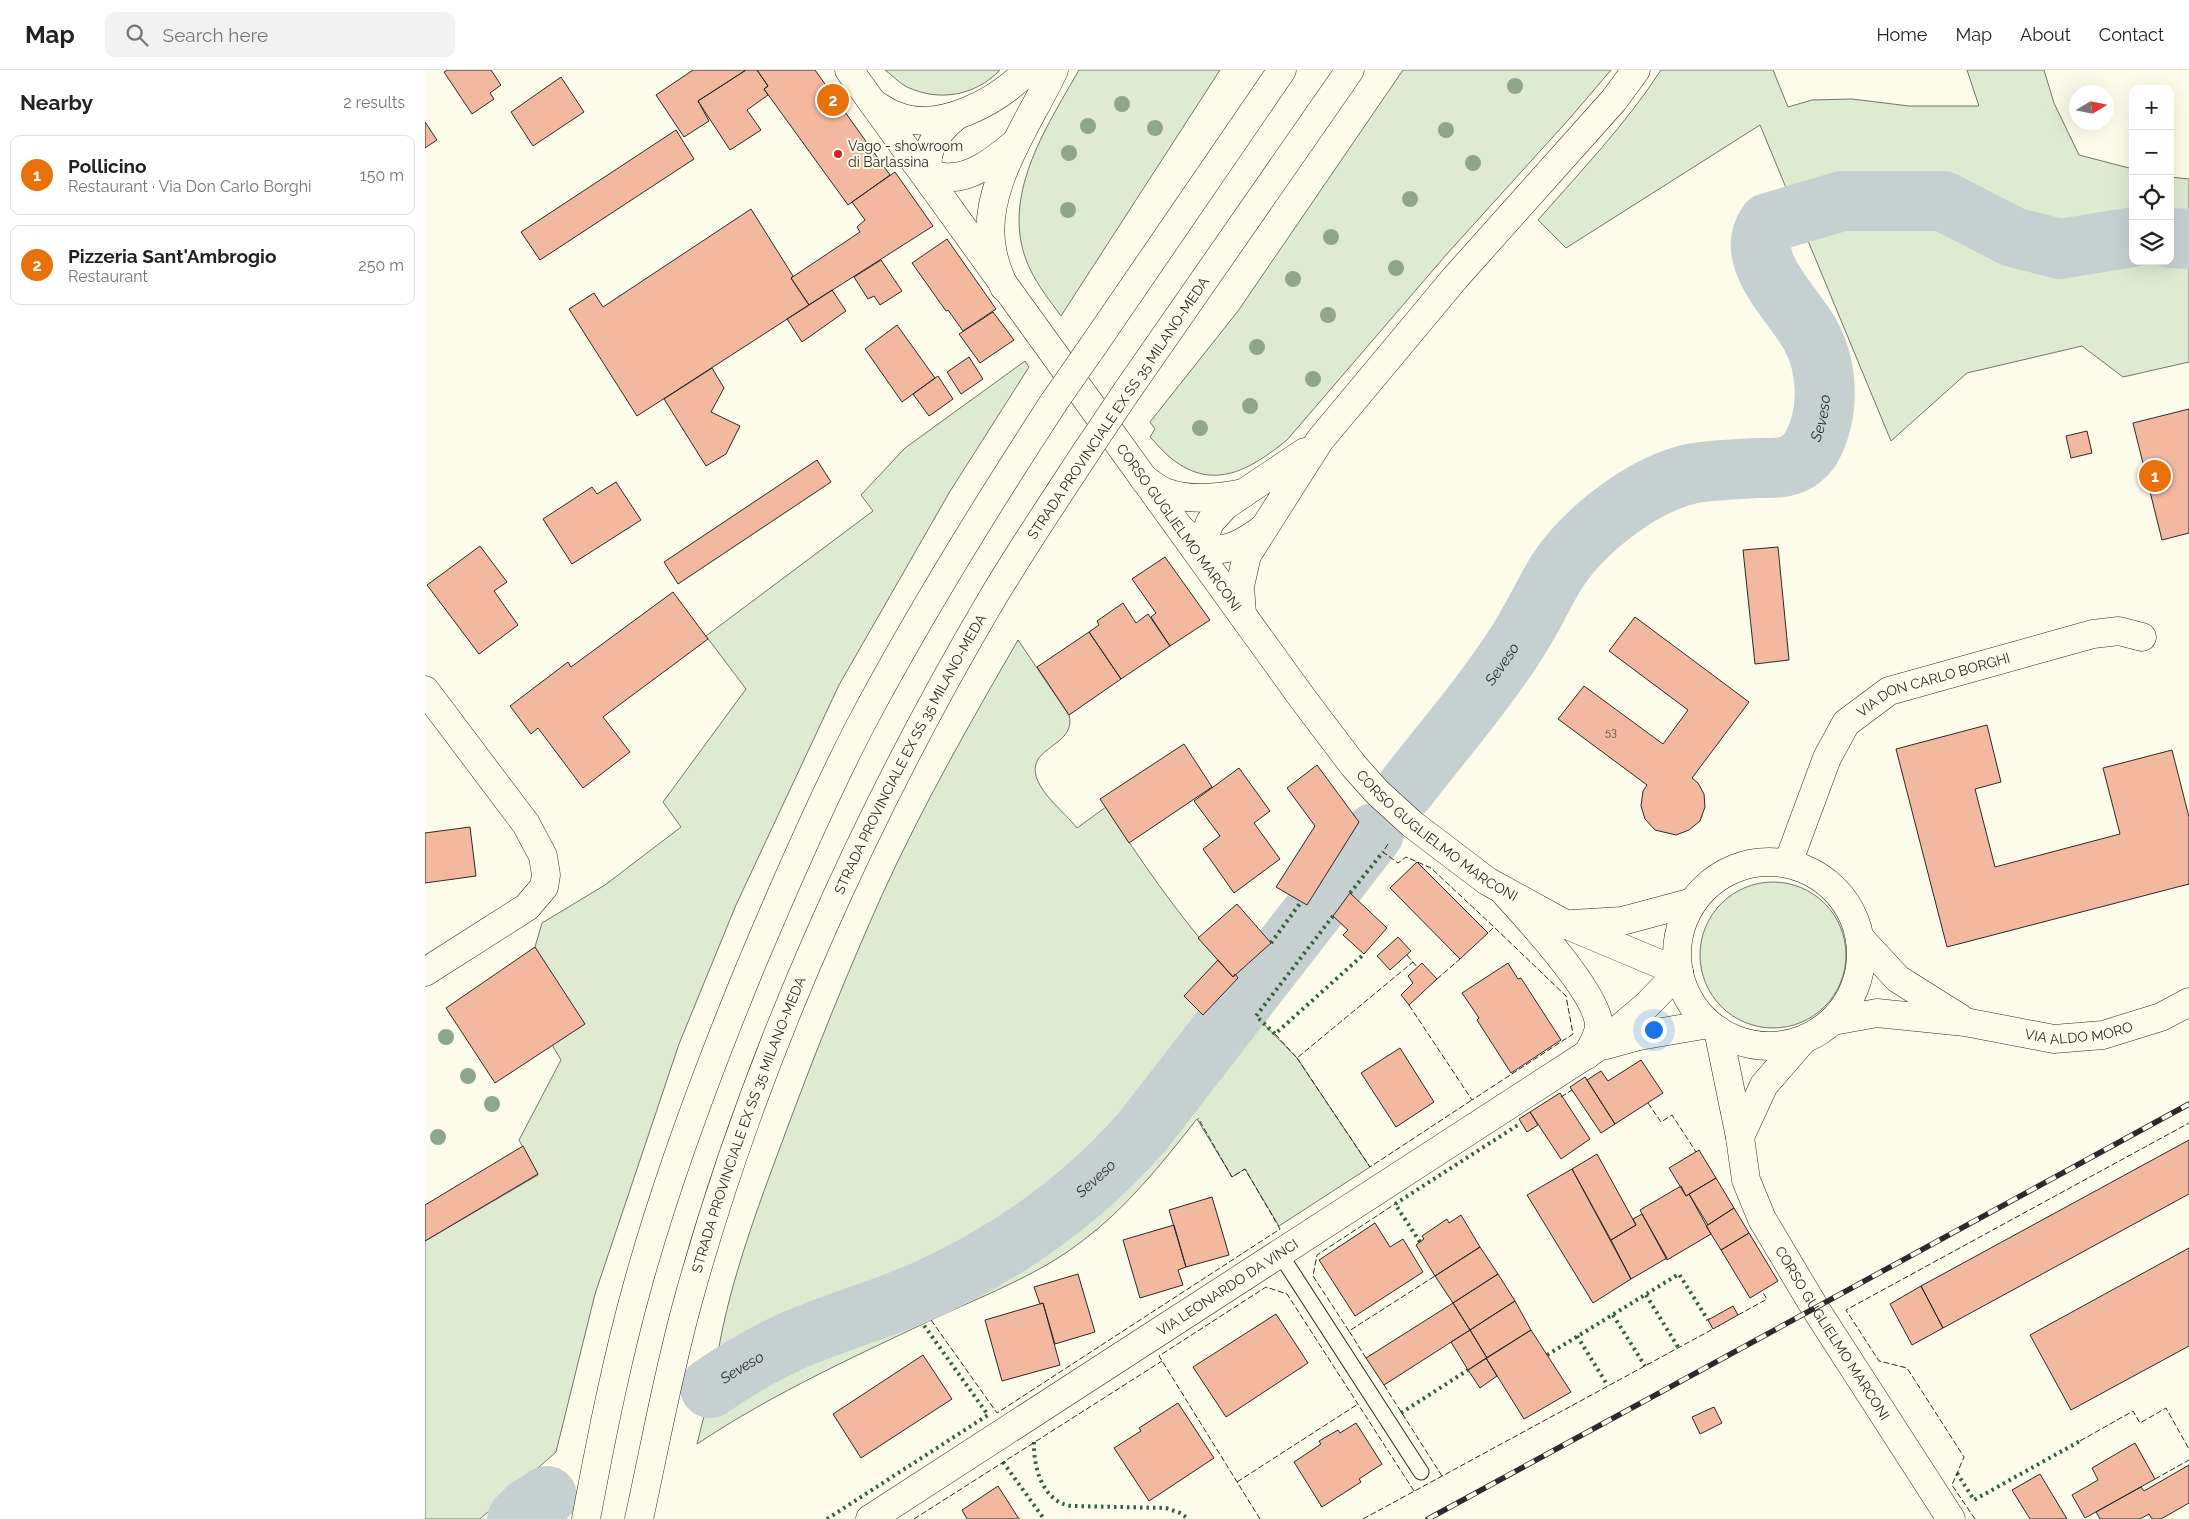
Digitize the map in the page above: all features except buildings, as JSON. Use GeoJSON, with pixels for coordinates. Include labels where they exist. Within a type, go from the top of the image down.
{"type":"FeatureCollection","features":[{"type":"Feature","properties":{"kind":"main road","name":"CORSO GUGLIELMO MARCONI"},"geometry":{"type":"LineString","coordinates":[[849,70],[926,174],[1004,287],[1144,479],[1182,530],[1206,557],[1242,614],[1309,707],[1353,765],[1377,792],[1412,824],[1487,881],[1505,892],[1567,925],[1679,972]]}},
{"type":"Feature","properties":{"kind":"main road"},"geometry":{"type":"LineString","coordinates":[[873,104],[897,116],[919,121],[955,116],[986,104],[1028,70]]}},
{"type":"Feature","properties":{"kind":"main road"},"geometry":{"type":"LineString","coordinates":[[1004,287],[992,253],[990,225],[998,182],[1015,143],[1055,70]]}},
{"type":"Feature","properties":{"kind":"main road"},"geometry":{"type":"LineString","coordinates":[[1244,125],[1266,70]]}},
{"type":"Feature","properties":{"kind":"main road"},"geometry":{"type":"LineString","coordinates":[[588,1511],[639,1280],[672,1174],[709,1070],[794,863],[859,729],[931,599],[1004,480],[1055,402],[1282,70]]}},
{"type":"Feature","properties":{"kind":"main road","name":"STRADA PROVINCIALE EX SS 35 MILANO-MEDA"},"geometry":{"type":"LineString","coordinates":[[639,1519],[670,1373],[698,1267],[744,1127],[827,919],[889,788],[959,656],[1033,534],[1127,391],[1350,70]]}},
{"type":"Feature","properties":{"kind":"main road"},"geometry":{"type":"LineString","coordinates":[[1289,158],[1368,70]]}},
{"type":"Feature","properties":{"kind":"main road"},"geometry":{"type":"LineString","coordinates":[[1242,614],[1240,586],[1247,555],[1320,440],[1455,278],[1614,100],[1637,70]]}},
{"type":"Feature","properties":{"kind":"main road"},"geometry":{"type":"LineString","coordinates":[[955,116],[941,128],[935,138],[930,150],[926,174],[959,176],[977,170],[1015,143]]}},
{"type":"Feature","properties":{"kind":"main road"},"geometry":{"type":"LineString","coordinates":[[1206,557],[1206,533],[1210,522],[1226,505],[1294,462],[1320,440]]}},
{"type":"Feature","properties":{"kind":"main road"},"geometry":{"type":"LineString","coordinates":[[1144,479],[1163,491],[1179,496],[1229,496],[1244,493]]}},
{"type":"Feature","properties":{"kind":"main road"},"geometry":{"type":"LineString","coordinates":[[1206,557],[1216,550],[1231,548],[1245,541],[1263,528]]}},
{"type":"Feature","properties":{"kind":"main road","name":"VIA DON CARLO BORGHI"},"geometry":{"type":"LineString","coordinates":[[1788,863],[1827,758],[1846,723],[1889,691],[2093,634],[2119,630],[2142,638]]}},
{"type":"Feature","properties":{"kind":"main road"},"geometry":{"type":"LineString","coordinates":[[425,690],[526,824],[543,856],[547,875],[544,886],[527,907],[425,972]]}},
{"type":"Feature","properties":{"kind":"main road"},"geometry":{"type":"LineString","coordinates":[[1761,861],[1788,863],[1814,872],[1836,890],[1852,912],[1860,938],[1860,968],[1851,996],[1833,1020],[1819,1032],[1803,1040],[1781,1045],[1759,1045],[1737,1040],[1714,1027],[1691,1003],[1683,988],[1679,972],[1677,948],[1682,924],[1693,902],[1711,882],[1735,868],[1761,861]]}},
{"type":"Feature","properties":{"kind":"main road"},"geometry":{"type":"LineString","coordinates":[[1505,892],[1565,963],[1587,995],[1596,1013],[1599,1027],[1591,1052]]}},
{"type":"Feature","properties":{"kind":"main road"},"geometry":{"type":"LineString","coordinates":[[1567,925],[1622,921],[1693,902]]}},
{"type":"Feature","properties":{"kind":"main road","name":"VIA ALDO MORO"},"geometry":{"type":"LineString","coordinates":[[1860,938],[1898,979],[1965,1022]]}},
{"type":"Feature","properties":{"kind":"main road"},"geometry":{"type":"LineString","coordinates":[[1591,1052],[1646,1006],[1679,972]]}},
{"type":"Feature","properties":{"kind":"main road","name":"VIA ALDO MORO"},"geometry":{"type":"LineString","coordinates":[[1833,1020],[1877,1013],[1965,1022],[2054,1038],[2103,1035],[2161,1017],[2189,1002]]}},
{"type":"Feature","properties":{"kind":"main road","name":"CORSO GUGLIELMO MARCONI"},"geometry":{"type":"LineString","coordinates":[[1714,1027],[1741,1137],[1746,1180],[1762,1218],[1815,1308],[1951,1519]]}},
{"type":"Feature","properties":{"kind":"main road"},"geometry":{"type":"LineString","coordinates":[[1591,1052],[1639,1036],[1714,1027]]}},
{"type":"Feature","properties":{"kind":"main road"},"geometry":{"type":"LineString","coordinates":[[1741,1137],[1764,1084],[1803,1040]]}},
{"type":"Feature","properties":{"kind":"main road","name":"VIA LEONARDO DA VINCI"},"geometry":{"type":"LineString","coordinates":[[870,1519],[1591,1052]]}},
{"type":"Feature","properties":{"kind":"lane"},"geometry":{"type":"LineString","coordinates":[[1280,1254],[1421,1472]]}},
{"type":"Feature","properties":{"kind":"green space"},"geometry":{"type":"Polygon","coordinates":[[[885,70],[1000,70],[990,79],[968,91],[944,95],[919,92],[907,87],[885,70]]]}},
{"type":"Feature","properties":{"kind":"green space"},"geometry":{"type":"Polygon","coordinates":[[[1079,70],[1220,70],[1061,316],[1040,287],[1030,269],[1021,243],[1019,217],[1022,191],[1040,140],[1079,70]]]}},
{"type":"Feature","properties":{"kind":"green space"},"geometry":{"type":"Polygon","coordinates":[[[1403,70],[1611,70],[1446,255],[1287,440],[1260,460],[1232,473],[1203,474],[1188,469],[1169,457],[1150,437],[1155,429],[1150,422],[1238,311],[1403,70]]]}},
{"type":"Feature","properties":{"kind":"green space"},"geometry":{"type":"Polygon","coordinates":[[[1661,70],[1773,70],[1788,107],[1812,100],[1852,99],[1909,106],[1979,106],[1967,70],[2044,70],[2054,103],[2079,155],[2129,168],[2129,265],[2174,265],[2174,177],[2189,179],[2189,362],[2123,377],[2082,346],[1967,373],[1891,441],[1760,125],[1566,248],[1538,220],[1618,129],[1661,70]]]}},
{"type":"Feature","properties":{"kind":"green space"},"geometry":{"type":"Polygon","coordinates":[[[1025,361],[1029,367],[949,493],[839,685],[736,905],[679,1044],[595,1294],[556,1452],[480,1519],[425,1519],[425,1241],[538,1175],[519,1140],[561,1060],[552,1045],[535,947],[542,923],[605,885],[681,827],[663,802],[746,689],[706,636],[873,511],[861,495],[905,448],[1025,361]]]}},
{"type":"Feature","properties":{"kind":"green space"},"geometry":{"type":"Polygon","coordinates":[[[1018,640],[1069,715],[1070,724],[1063,737],[1044,752],[1036,764],[1035,772],[1043,790],[1077,828],[1106,807],[1159,886],[1218,960],[1191,1002],[1203,1015],[1197,1040],[1125,1119],[1079,1175],[1041,1204],[990,1238],[958,1258],[888,1290],[775,1328],[718,1353],[730,1296],[758,1209],[810,1068],[857,952],[897,862],[930,798],[1018,640]]]}},
{"type":"Feature","properties":{"kind":"green space"},"geometry":{"type":"Polygon","coordinates":[[[1773,882],[1801,887],[1825,903],[1841,927],[1846,955],[1841,983],[1825,1007],[1801,1023],[1773,1028],[1745,1023],[1721,1007],[1705,983],[1700,955],[1705,927],[1721,903],[1745,887],[1773,882]]]}},
{"type":"Feature","properties":{"kind":"green space"},"geometry":{"type":"Polygon","coordinates":[[[1256,1016],[1297,1058],[1370,1167],[1279,1226],[1245,1169],[1232,1177],[1197,1119],[1129,1200],[1098,1229],[1066,1253],[1015,1282],[881,1344],[787,1391],[697,1444],[704,1416],[775,1371],[993,1268],[1030,1249],[1083,1214],[1132,1167],[1256,1016]]]}},
{"type":"Feature","properties":{"kind":"waterway","name":"Seveso"},"geometry":{"type":"LineString","coordinates":[[1405,790],[1503,663],[1556,573],[1572,551],[1602,522],[1642,494],[1679,477],[1711,471],[1777,468],[1791,465],[1805,456],[1810,450],[1817,437],[1824,408],[1824,378],[1817,349],[1811,336],[1773,281],[1766,267],[1761,252],[1762,237],[1768,223],[1842,201],[1943,201],[2013,237],[2060,249],[2129,238]]}},
{"type":"Feature","properties":{"kind":"waterway","name":"Seveso"},"geometry":{"type":"LineString","coordinates":[[2174,238],[2189,239]]}},
{"type":"Feature","properties":{"kind":"waterway","name":"Seveso"},"geometry":{"type":"LineString","coordinates":[[710,1388],[750,1363],[792,1341],[913,1295],[960,1273],[1017,1240],[1070,1201],[1142,1132],[1374,833]]}},
{"type":"Feature","properties":{"kind":"waterway","name":"Seveso"},"geometry":{"type":"LineString","coordinates":[[517,1519],[528,1508],[547,1496]]}},
{"type":"Feature","properties":{"kind":"railway"},"geometry":{"type":"LineString","coordinates":[[1428,1519],[2189,1104]]}},
{"type":"Feature","properties":{"kind":"hedge"},"geometry":{"type":"LineString","coordinates":[[1350,893],[1383,852]]}},
{"type":"Feature","properties":{"kind":"hedge"},"geometry":{"type":"LineString","coordinates":[[1271,943],[1301,902]]}},
{"type":"Feature","properties":{"kind":"hedge"},"geometry":{"type":"LineString","coordinates":[[1333,916],[1256,1016],[1275,1034],[1364,954]]}},
{"type":"Feature","properties":{"kind":"hedge"},"geometry":{"type":"LineString","coordinates":[[1420,1242],[1395,1204],[1521,1123]]}},
{"type":"Feature","properties":{"kind":"hedge"},"geometry":{"type":"LineString","coordinates":[[1547,1355],[1679,1274],[1708,1320]]}},
{"type":"Feature","properties":{"kind":"hedge"},"geometry":{"type":"LineString","coordinates":[[1646,1295],[1678,1347]]}},
{"type":"Feature","properties":{"kind":"hedge"},"geometry":{"type":"LineString","coordinates":[[1613,1315],[1645,1366]]}},
{"type":"Feature","properties":{"kind":"hedge"},"geometry":{"type":"LineString","coordinates":[[827,1519],[988,1415],[923,1324]]}},
{"type":"Feature","properties":{"kind":"hedge"},"geometry":{"type":"LineString","coordinates":[[1577,1336],[1608,1386]]}},
{"type":"Feature","properties":{"kind":"hedge"},"geometry":{"type":"LineString","coordinates":[[1401,1413],[1468,1370]]}},
{"type":"Feature","properties":{"kind":"hedge"},"geometry":{"type":"LineString","coordinates":[[1957,1473],[1974,1500],[2080,1441]]}},
{"type":"Feature","properties":{"kind":"hedge"},"geometry":{"type":"LineString","coordinates":[[1034,1442],[1035,1462],[1042,1482],[1047,1491],[1062,1503],[1072,1506],[1166,1508],[1180,1513],[1189,1519]]}},
{"type":"Feature","properties":{"kind":"hedge"},"geometry":{"type":"LineString","coordinates":[[1003,1462],[1044,1519]]}},
{"type":"Feature","properties":{"kind":"fence"},"geometry":{"type":"LineString","coordinates":[[1388,844],[1383,852],[1398,863],[1406,857],[1431,868],[1494,927],[1488,933]]}},
{"type":"Feature","properties":{"kind":"fence"},"geometry":{"type":"LineString","coordinates":[[1409,1005],[1472,1100],[1573,1034],[1566,996],[1494,927]]}},
{"type":"Feature","properties":{"kind":"fence"},"geometry":{"type":"LineString","coordinates":[[1407,955],[1418,968]]}},
{"type":"Feature","properties":{"kind":"fence"},"geometry":{"type":"LineString","coordinates":[[1437,979],[1460,959]]}},
{"type":"Feature","properties":{"kind":"fence"},"geometry":{"type":"LineString","coordinates":[[1275,1034],[1297,1058],[1413,962]]}},
{"type":"Feature","properties":{"kind":"fence"},"geometry":{"type":"LineString","coordinates":[[1297,1058],[1370,1167],[1472,1100]]}},
{"type":"Feature","properties":{"kind":"fence"},"geometry":{"type":"LineString","coordinates":[[1561,1097],[1572,1090]]}},
{"type":"Feature","properties":{"kind":"fence"},"geometry":{"type":"LineString","coordinates":[[1648,1103],[1661,1122],[1672,1115],[1696,1152]]}},
{"type":"Feature","properties":{"kind":"fence"},"geometry":{"type":"LineString","coordinates":[[931,1320],[997,1413],[1280,1229],[1245,1169],[1232,1177],[1198,1118]]}},
{"type":"Feature","properties":{"kind":"fence"},"geometry":{"type":"LineString","coordinates":[[1975,1519],[1952,1485],[1964,1457],[1907,1368],[1879,1361],[1846,1310],[2189,1123]]}},
{"type":"Feature","properties":{"kind":"fence"},"geometry":{"type":"LineString","coordinates":[[1349,1331],[1313,1276],[1317,1255],[1395,1204]]}},
{"type":"Feature","properties":{"kind":"fence"},"geometry":{"type":"LineString","coordinates":[[1366,1358],[1349,1331],[1435,1276]]}},
{"type":"Feature","properties":{"kind":"fence"},"geometry":{"type":"LineString","coordinates":[[1260,1519],[1159,1356],[1266,1287],[1287,1294],[1414,1491]]}},
{"type":"Feature","properties":{"kind":"fence"},"geometry":{"type":"LineString","coordinates":[[1738,1315],[1767,1299],[1762,1291]]}},
{"type":"Feature","properties":{"kind":"fence"},"geometry":{"type":"LineString","coordinates":[[1363,1519],[1713,1329]]}},
{"type":"Feature","properties":{"kind":"fence"},"geometry":{"type":"LineString","coordinates":[[914,1519],[1162,1361]]}},
{"type":"Feature","properties":{"kind":"fence"},"geometry":{"type":"LineString","coordinates":[[1384,1385],[1442,1476]]}},
{"type":"Feature","properties":{"kind":"fence"},"geometry":{"type":"LineString","coordinates":[[1237,1482],[1358,1404]]}},
{"type":"Feature","properties":{"kind":"fence"},"geometry":{"type":"LineString","coordinates":[[2080,1441],[2133,1411],[2140,1423],[2166,1408],[2189,1449]]}},
{"type":"Feature","properties":{"kind":"fence"},"geometry":{"type":"LineString","coordinates":[[2155,1479],[2189,1460]]}},
{"type":"Feature","properties":{"kind":"place","name":"Pizzeria Sant'Ambrogio"},"geometry":{"type":"Point","coordinates":[833,100]}},
{"type":"Feature","properties":{"kind":"place","name":"Vago - showroom di Barlassina"},"geometry":{"type":"Point","coordinates":[838,154]}},
{"type":"Feature","properties":{"kind":"place","name":"Pollicino"},"geometry":{"type":"Point","coordinates":[2155,476]}}]}
